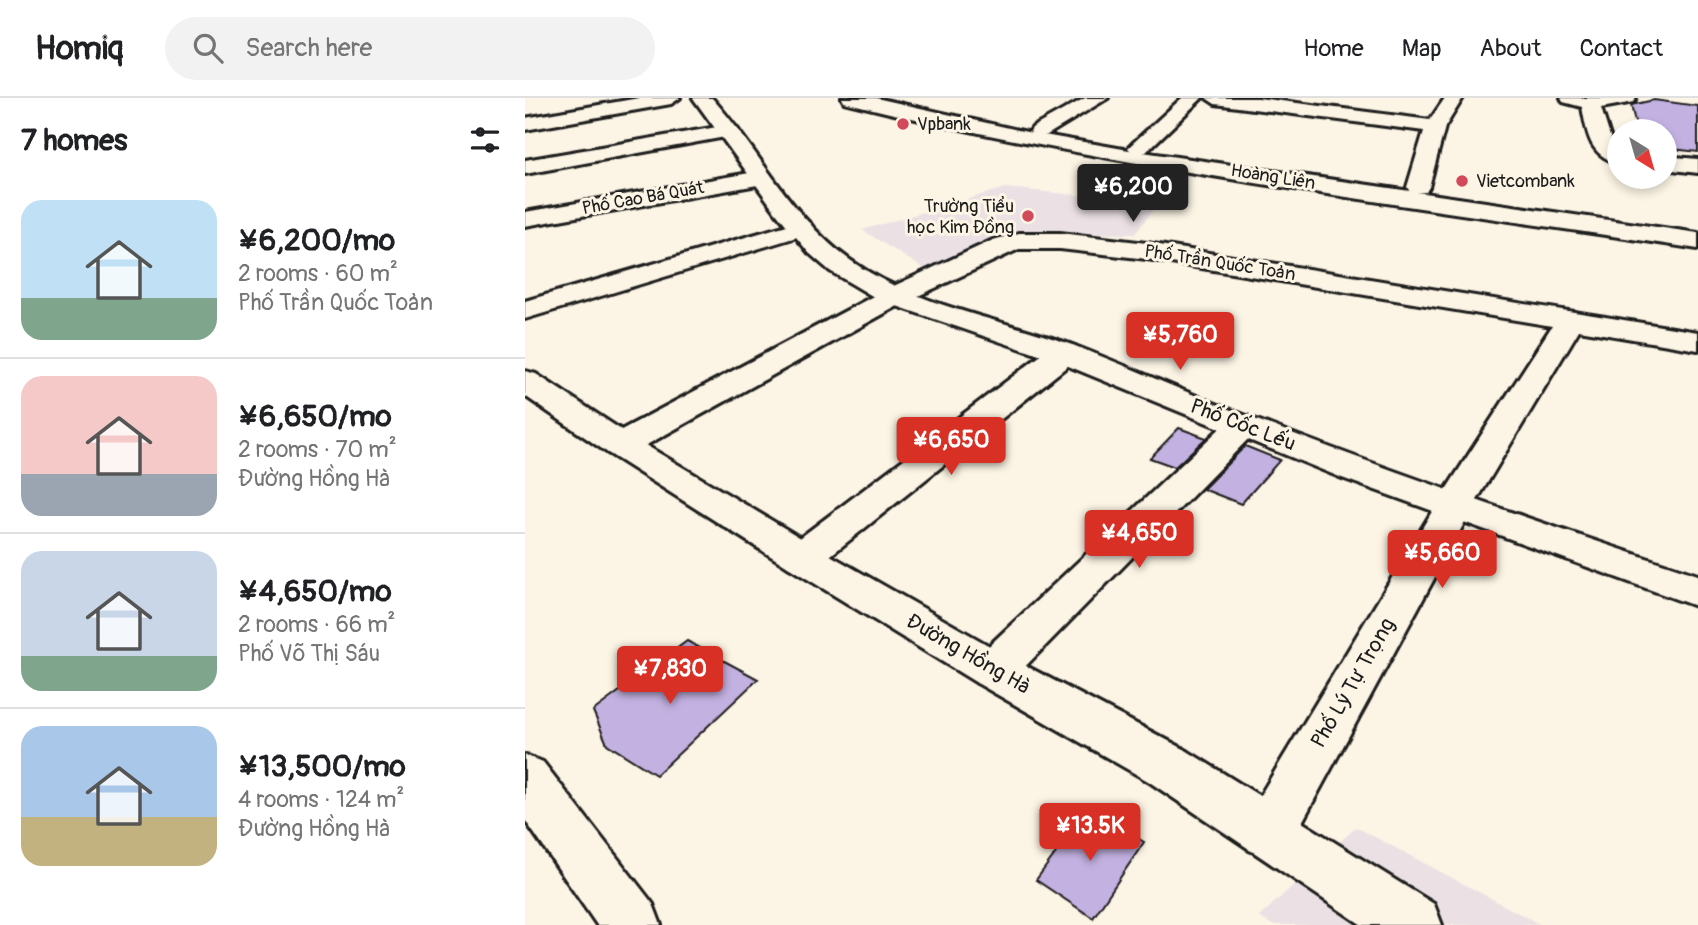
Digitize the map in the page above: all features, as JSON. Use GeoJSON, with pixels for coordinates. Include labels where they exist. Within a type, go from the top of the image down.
{"type":"FeatureCollection","features":[{"type":"Feature","properties":{"kind":"street"},"geometry":{"type":"LineString","coordinates":[[525,124],[671,98]]}},
{"type":"Feature","properties":{"kind":"street","name":"Phố Cốc Lếu"},"geometry":{"type":"LineString","coordinates":[[702,98],[801,228],[840,265],[895,296],[1064,353],[1242,426],[1698,591]]}},
{"type":"Feature","properties":{"kind":"street","name":"Hoàng Liên"},"geometry":{"type":"LineString","coordinates":[[851,98],[1014,136],[1698,230]]}},
{"type":"Feature","properties":{"kind":"street","name":"Hoàng Liên"},"geometry":{"type":"LineString","coordinates":[[888,98],[1134,152]]}},
{"type":"Feature","properties":{"kind":"street"},"geometry":{"type":"LineString","coordinates":[[1040,131],[1099,98]]}},
{"type":"Feature","properties":{"kind":"street"},"geometry":{"type":"LineString","coordinates":[[1134,152],[1193,98]]}},
{"type":"Feature","properties":{"kind":"street"},"geometry":{"type":"LineString","coordinates":[[1215,98],[1435,127]]}},
{"type":"Feature","properties":{"kind":"street"},"geometry":{"type":"LineString","coordinates":[[1416,192],[1435,127],[1454,98]]}},
{"type":"Feature","properties":{"kind":"street"},"geometry":{"type":"LineString","coordinates":[[1567,98],[1594,104],[1627,98]]}},
{"type":"Feature","properties":{"kind":"street"},"geometry":{"type":"LineString","coordinates":[[1594,104],[1591,107],[1603,147],[1607,151]]}},
{"type":"Feature","properties":{"kind":"street"},"geometry":{"type":"LineString","coordinates":[[525,167],[729,131]]}},
{"type":"Feature","properties":{"kind":"street"},"geometry":{"type":"LineString","coordinates":[[1677,164],[1698,166]]}},
{"type":"Feature","properties":{"kind":"street","name":"Phố Cao Bá Quát"},"geometry":{"type":"LineString","coordinates":[[525,219],[761,178]]}},
{"type":"Feature","properties":{"kind":"street","name":"Hoàng Liên"},"geometry":{"type":"LineString","coordinates":[[1416,192],[1698,241]]}},
{"type":"Feature","properties":{"kind":"street"},"geometry":{"type":"LineString","coordinates":[[525,310],[801,228]]}},
{"type":"Feature","properties":{"kind":"street","name":"Phố Trần Quốc Toản"},"geometry":{"type":"LineString","coordinates":[[620,445],[895,296],[1002,245],[1019,241],[1060,241],[1147,251],[1698,341]]}},
{"type":"Feature","properties":{"kind":"street","name":"Phố Lý Tự Trọng"},"geometry":{"type":"LineString","coordinates":[[1268,832],[1455,505],[1570,321]]}},
{"type":"Feature","properties":{"kind":"street"},"geometry":{"type":"LineString","coordinates":[[802,557],[1064,353]]}},
{"type":"Feature","properties":{"kind":"street","name":"Đường Hồng Hà"},"geometry":{"type":"LineString","coordinates":[[525,381],[620,445],[802,557],[993,670],[1166,765],[1413,925]]}},
{"type":"Feature","properties":{"kind":"street"},"geometry":{"type":"LineString","coordinates":[[993,670],[1242,426]]}},
{"type":"Feature","properties":{"kind":"street"},"geometry":{"type":"LineString","coordinates":[[525,778],[632,925]]}},
{"type":"Feature","properties":{"kind":"shaded area","name":"Trường Tiểu học Kim Đồng"},"geometry":{"type":"Polygon","coordinates":[[[1005,188],[1158,203],[1135,234],[1026,233],[926,270],[862,230],[1005,188]]]}},
{"type":"Feature","properties":{"kind":"shaded area"},"geometry":{"type":"Polygon","coordinates":[[[1356,827],[1541,925],[1272,925],[1259,917],[1356,827]]]}},
{"type":"Feature","properties":{"kind":"building"},"geometry":{"type":"Polygon","coordinates":[[[1654,100],[1698,106],[1698,152],[1677,150],[1677,119],[1634,119],[1631,105],[1654,100]]]}},
{"type":"Feature","properties":{"kind":"building"},"geometry":{"type":"Polygon","coordinates":[[[1179,428],[1206,438],[1175,467],[1150,458],[1179,428]]]}},
{"type":"Feature","properties":{"kind":"building"},"geometry":{"type":"Polygon","coordinates":[[[1245,446],[1280,460],[1241,504],[1203,489],[1245,446]]]}},
{"type":"Feature","properties":{"kind":"building"},"geometry":{"type":"Polygon","coordinates":[[[687,641],[758,679],[656,775],[607,744],[593,711],[687,641]]]}},
{"type":"Feature","properties":{"kind":"building"},"geometry":{"type":"Polygon","coordinates":[[[1088,809],[1144,842],[1093,918],[1036,880],[1088,809]]]}},
{"type":"Feature","properties":{"kind":"place","name":"Vpbank"},"geometry":{"type":"Point","coordinates":[903,124]}},
{"type":"Feature","properties":{"kind":"place","name":"Vietcombank"},"geometry":{"type":"Point","coordinates":[1462,181]}},
{"type":"Feature","properties":{"kind":"place","name":"Trường Tiểu học Kim Đồng"},"geometry":{"type":"Point","coordinates":[1028,216]}}]}
